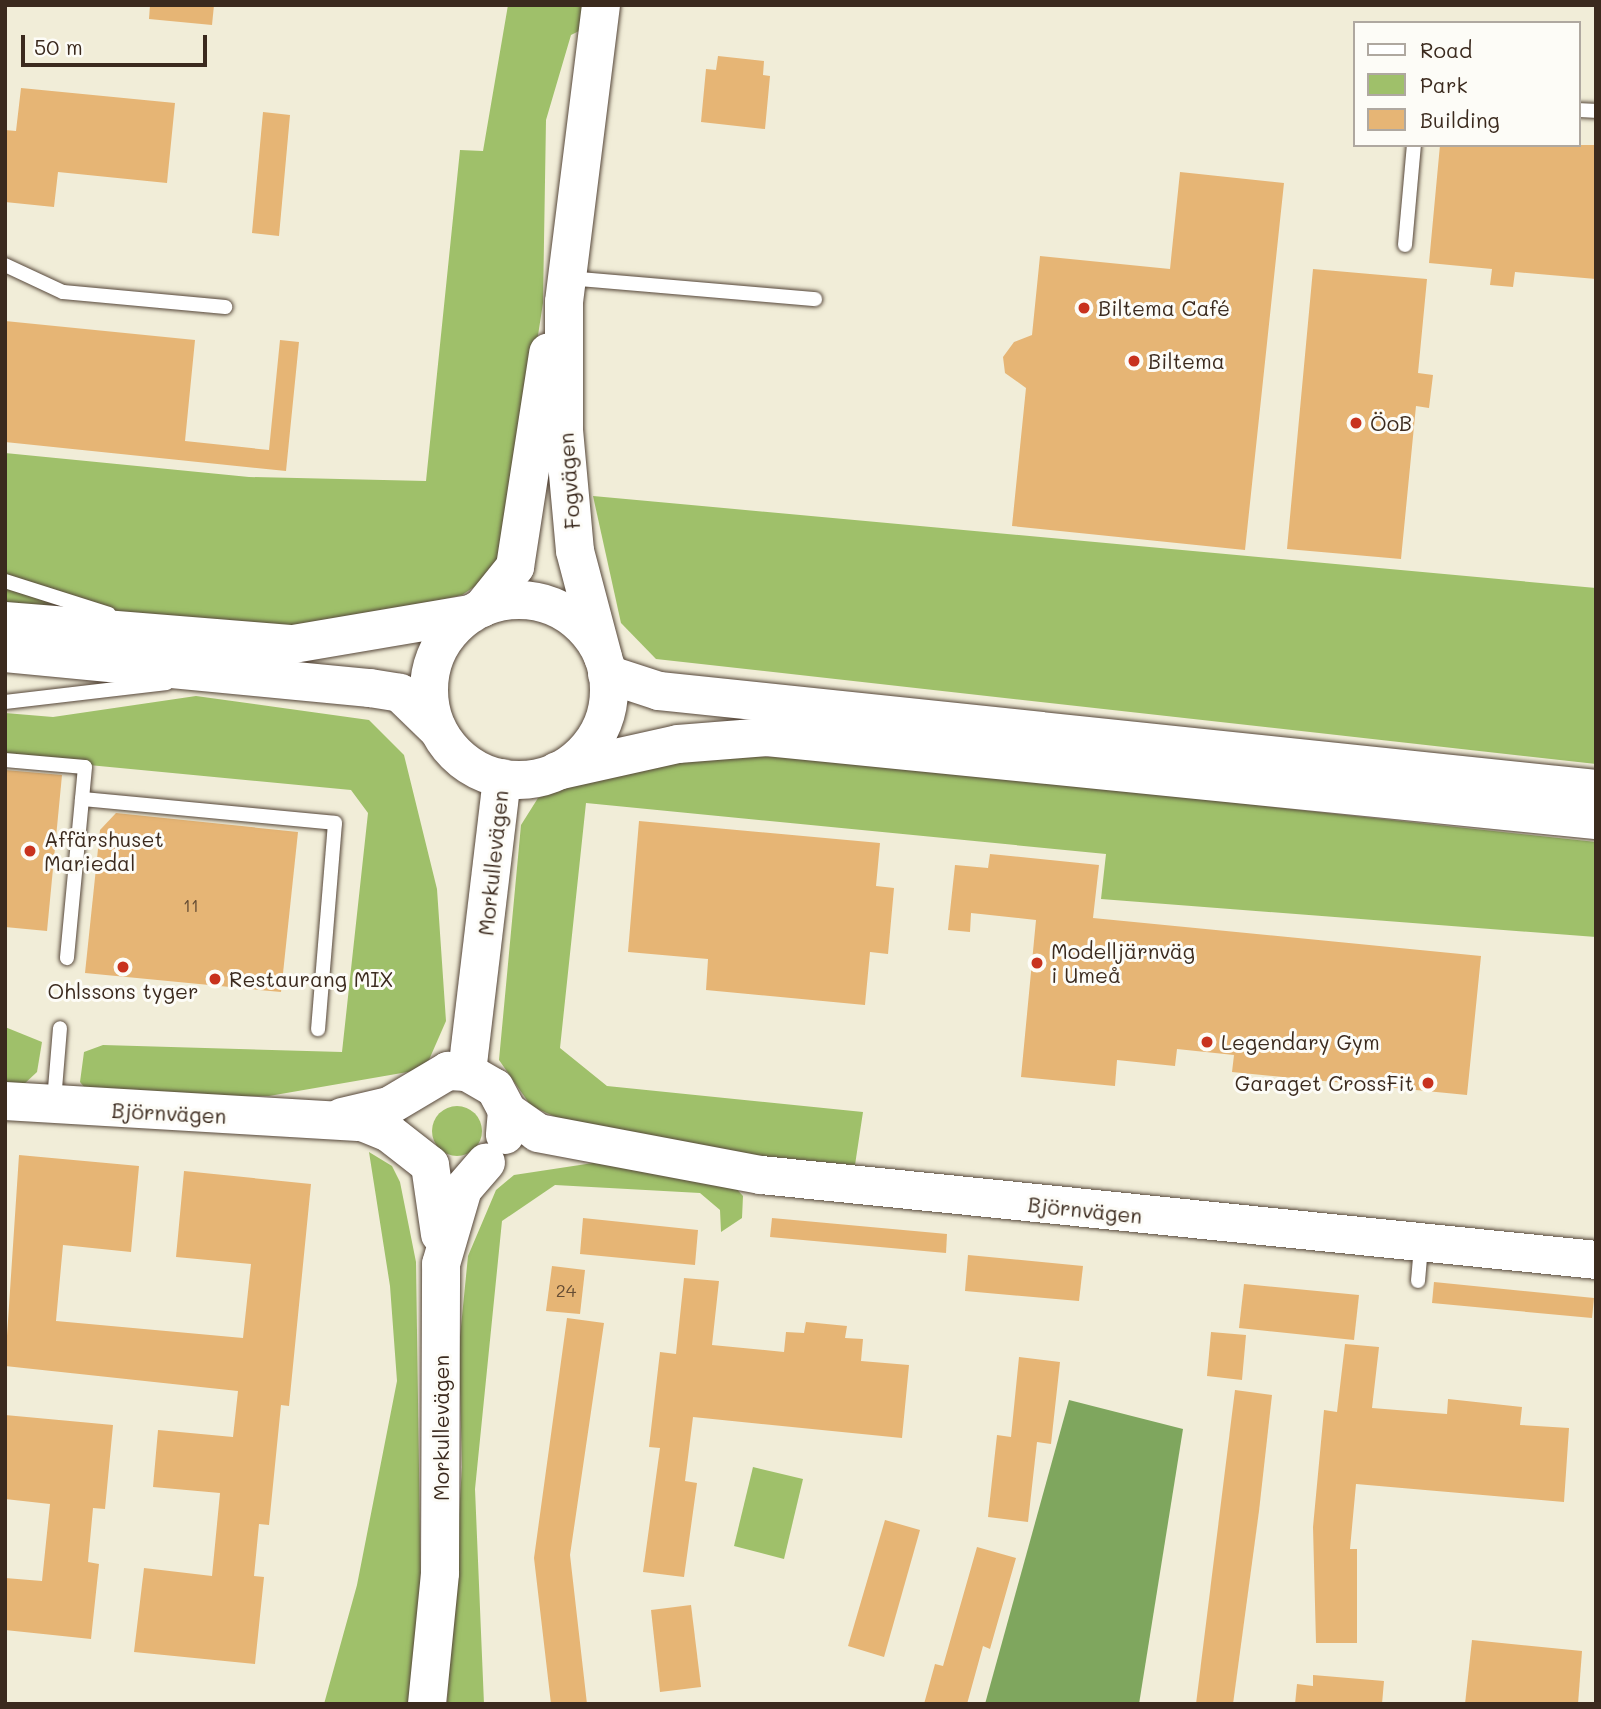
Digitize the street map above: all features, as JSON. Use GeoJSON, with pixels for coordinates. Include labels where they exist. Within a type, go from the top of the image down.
{"type":"FeatureCollection","features":[{"type":"Feature","properties":{"kind":"main road","name":"Fogvägen"},"geometry":{"type":"LineString","coordinates":[[601,5],[566,290],[566,484],[585,599],[605,665]]}},
{"type":"Feature","properties":{"kind":"main road","name":"Fogvägen"},"geometry":{"type":"LineString","coordinates":[[476,611],[515,567],[547,356],[566,290]]}},
{"type":"Feature","properties":{"kind":"main road"},"geometry":{"type":"LineString","coordinates":[[5,653],[229,659],[525,600],[556,608],[584,628],[605,665],[607,707],[595,738],[557,771]]}},
{"type":"Feature","properties":{"kind":"main road"},"geometry":{"type":"LineString","coordinates":[[437,729],[430,704],[432,665],[451,631],[476,611]]}},
{"type":"Feature","properties":{"kind":"main road"},"geometry":{"type":"LineString","coordinates":[[5,621],[229,659],[400,694],[437,729],[457,756],[502,779],[557,771],[678,744],[768,737],[1596,820]]}},
{"type":"Feature","properties":{"kind":"main road"},"geometry":{"type":"LineString","coordinates":[[605,665],[659,691],[1596,789]]}},
{"type":"Feature","properties":{"kind":"main road","name":"Morkullevägen"},"geometry":{"type":"LineString","coordinates":[[467,1072],[502,779]]}},
{"type":"Feature","properties":{"kind":"main road","name":"Björnvägen"},"geometry":{"type":"LineString","coordinates":[[333,1119],[415,1093],[448,1072],[467,1072],[495,1088],[507,1111],[537,1133],[577,1143],[877,1189],[1596,1260]]}},
{"type":"Feature","properties":{"kind":"main road"},"geometry":{"type":"LineString","coordinates":[[415,1093],[407,1115],[422,1157],[441,1264]]}},
{"type":"Feature","properties":{"kind":"main road","name":"Björnvägen"},"geometry":{"type":"LineString","coordinates":[[5,1101],[53,1106],[333,1119],[371,1126],[448,1172],[577,1143]]}},
{"type":"Feature","properties":{"kind":"main road"},"geometry":{"type":"LineString","coordinates":[[490,1161],[507,1130],[507,1111]]}},
{"type":"Feature","properties":{"kind":"main road","name":"Morkullevägen"},"geometry":{"type":"LineString","coordinates":[[427,1704],[440,1573],[441,1264],[463,1189],[490,1161]]}},
{"type":"Feature","properties":{"kind":"lane"},"geometry":{"type":"LineString","coordinates":[[1405,245],[1414,147]]}},
{"type":"Feature","properties":{"kind":"lane"},"geometry":{"type":"LineString","coordinates":[[5,265],[63,292],[225,307]]}},
{"type":"Feature","properties":{"kind":"lane"},"geometry":{"type":"LineString","coordinates":[[566,290],[815,299]]}},
{"type":"Feature","properties":{"kind":"lane"},"geometry":{"type":"LineString","coordinates":[[5,581],[131,621],[229,659]]}},
{"type":"Feature","properties":{"kind":"lane"},"geometry":{"type":"LineString","coordinates":[[5,702],[229,659]]}},
{"type":"Feature","properties":{"kind":"lane"},"geometry":{"type":"LineString","coordinates":[[5,760],[85,767],[67,958]]}},
{"type":"Feature","properties":{"kind":"lane"},"geometry":{"type":"LineString","coordinates":[[82,799],[335,824],[318,1029]]}},
{"type":"Feature","properties":{"kind":"lane"},"geometry":{"type":"LineString","coordinates":[[53,1106],[60,1028]]}},
{"type":"Feature","properties":{"kind":"lane"},"geometry":{"type":"LineString","coordinates":[[1419,1282],[1421,1244]]}},
{"type":"Feature","properties":{"kind":"green space"},"geometry":{"type":"Polygon","coordinates":[[[508,5],[587,5],[585,28],[571,35],[546,120],[543,303],[502,568],[462,595],[341,623],[221,629],[5,606],[5,453],[249,477],[426,481],[460,150],[483,151],[508,5]]]}},
{"type":"Feature","properties":{"kind":"green space"},"geometry":{"type":"Polygon","coordinates":[[[593,496],[1596,588],[1596,764],[656,659],[621,623],[593,496]]]}},
{"type":"Feature","properties":{"kind":"green space"},"geometry":{"type":"Polygon","coordinates":[[[196,696],[369,720],[404,755],[437,889],[446,1021],[425,1069],[269,1096],[92,1096],[80,1082],[84,1052],[103,1045],[342,1052],[368,813],[351,790],[5,757],[5,713],[53,717],[196,696]]]}},
{"type":"Feature","properties":{"kind":"green space"},"geometry":{"type":"Polygon","coordinates":[[[711,755],[831,759],[1596,842],[1596,937],[1101,899],[1106,854],[586,803],[560,1048],[607,1086],[863,1112],[855,1165],[723,1152],[576,1126],[531,1106],[499,1060],[521,825],[538,798],[620,770],[711,755]]]}},
{"type":"Feature","properties":{"kind":"green space"},"geometry":{"type":"Polygon","coordinates":[[[5,1027],[42,1042],[37,1072],[23,1085],[5,1084],[5,1027]]]}},
{"type":"Feature","properties":{"kind":"green space"},"geometry":{"type":"Polygon","coordinates":[[[457,1106],[475,1113],[482,1131],[475,1149],[457,1156],[439,1149],[432,1131],[439,1113],[457,1106]]]}},
{"type":"Feature","properties":{"kind":"green space"},"geometry":{"type":"Polygon","coordinates":[[[369,1152],[392,1166],[400,1182],[416,1262],[421,1607],[412,1704],[324,1704],[357,1585],[397,1381],[390,1286],[369,1152]]]}},
{"type":"Feature","properties":{"kind":"green space"},"geometry":{"type":"Polygon","coordinates":[[[593,1163],[732,1184],[743,1196],[742,1218],[721,1232],[720,1210],[700,1193],[555,1185],[502,1221],[475,1489],[484,1704],[447,1704],[462,1467],[459,1347],[468,1256],[496,1190],[514,1175],[593,1163]]]}},
{"type":"Feature","properties":{"kind":"green space"},"geometry":{"type":"Polygon","coordinates":[[[1069,1400],[1183,1429],[1139,1704],[985,1704],[1069,1400]]]}},
{"type":"Feature","properties":{"kind":"green space"},"geometry":{"type":"Polygon","coordinates":[[[753,1467],[803,1479],[784,1559],[734,1546],[753,1467]]]}},
{"type":"Feature","properties":{"kind":"building"},"geometry":{"type":"Polygon","coordinates":[[[150,5],[214,5],[212,25],[149,19],[150,5]]]}},
{"type":"Feature","properties":{"kind":"building"},"geometry":{"type":"Polygon","coordinates":[[[718,56],[764,61],[763,75],[770,76],[765,129],[701,122],[706,69],[716,70],[718,56]]]}},
{"type":"Feature","properties":{"kind":"building"},"geometry":{"type":"Polygon","coordinates":[[[21,88],[175,103],[167,183],[58,172],[54,207],[5,202],[5,130],[16,131],[21,88]]]}},
{"type":"Feature","properties":{"kind":"building"},"geometry":{"type":"Polygon","coordinates":[[[263,112],[290,115],[279,236],[252,233],[263,112]]]}},
{"type":"Feature","properties":{"kind":"building"},"geometry":{"type":"Polygon","coordinates":[[[1596,145],[1596,279],[1515,272],[1513,287],[1490,285],[1492,269],[1429,263],[1440,147],[1596,145]]]}},
{"type":"Feature","properties":{"kind":"building","name":"Biltema"},"geometry":{"type":"Polygon","coordinates":[[[1180,172],[1284,183],[1245,550],[1012,526],[1026,388],[1005,373],[1003,357],[1014,342],[1032,335],[1040,256],[1170,269],[1180,172]]]}},
{"type":"Feature","properties":{"kind":"building","name":"ÖoB"},"geometry":{"type":"Polygon","coordinates":[[[1313,269],[1427,279],[1418,373],[1433,375],[1429,408],[1416,406],[1401,559],[1287,549],[1313,269]]]}},
{"type":"Feature","properties":{"kind":"building"},"geometry":{"type":"Polygon","coordinates":[[[5,321],[195,340],[185,441],[269,450],[280,340],[299,342],[286,471],[5,442],[5,321]]]}},
{"type":"Feature","properties":{"kind":"building","name":"Affärshuset Mariedal"},"geometry":{"type":"Polygon","coordinates":[[[5,770],[62,775],[47,931],[5,927],[5,770]]]}},
{"type":"Feature","properties":{"kind":"building"},"geometry":{"type":"Polygon","coordinates":[[[116,813],[298,832],[281,992],[85,973],[100,830],[116,813]]]}},
{"type":"Feature","properties":{"kind":"building"},"geometry":{"type":"Polygon","coordinates":[[[639,821],[880,843],[876,886],[894,888],[888,954],[870,952],[865,1005],[706,990],[708,959],[628,952],[639,821]]]}},
{"type":"Feature","properties":{"kind":"building"},"geometry":{"type":"Polygon","coordinates":[[[990,854],[1099,865],[1093,918],[1481,956],[1467,1095],[1232,1072],[1234,1055],[1177,1049],[1175,1066],[1117,1060],[1115,1086],[1021,1077],[1036,920],[971,913],[970,932],[948,930],[955,865],[988,868],[990,854]]]}},
{"type":"Feature","properties":{"kind":"building"},"geometry":{"type":"Polygon","coordinates":[[[19,1155],[139,1166],[131,1252],[63,1245],[56,1321],[243,1338],[251,1264],[176,1257],[184,1171],[311,1184],[289,1406],[281,1405],[269,1525],[259,1524],[254,1576],[264,1577],[255,1664],[134,1652],[144,1568],[212,1576],[220,1493],[153,1487],[158,1430],[233,1437],[238,1391],[5,1366],[19,1155]]]}},
{"type":"Feature","properties":{"kind":"building"},"geometry":{"type":"Polygon","coordinates":[[[583,1218],[698,1230],[695,1265],[580,1254],[583,1218]]]}},
{"type":"Feature","properties":{"kind":"building"},"geometry":{"type":"Polygon","coordinates":[[[772,1218],[947,1234],[946,1253],[770,1237],[772,1218]]]}},
{"type":"Feature","properties":{"kind":"building"},"geometry":{"type":"Polygon","coordinates":[[[968,1255],[1083,1266],[1079,1301],[965,1291],[968,1255]]]}},
{"type":"Feature","properties":{"kind":"building"},"geometry":{"type":"Polygon","coordinates":[[[552,1266],[585,1270],[580,1314],[546,1311],[552,1266]]]}},
{"type":"Feature","properties":{"kind":"building"},"geometry":{"type":"Polygon","coordinates":[[[684,1278],[719,1281],[712,1345],[784,1352],[786,1332],[804,1333],[806,1322],[847,1326],[845,1338],[863,1339],[861,1361],[909,1365],[902,1438],[693,1417],[685,1481],[697,1483],[684,1577],[643,1572],[660,1448],[649,1447],[660,1352],[676,1354],[684,1278]]]}},
{"type":"Feature","properties":{"kind":"building"},"geometry":{"type":"Polygon","coordinates":[[[1434,1282],[1594,1298],[1592,1318],[1432,1303],[1434,1282]]]}},
{"type":"Feature","properties":{"kind":"building"},"geometry":{"type":"Polygon","coordinates":[[[1244,1284],[1359,1295],[1354,1340],[1239,1328],[1244,1284]]]}},
{"type":"Feature","properties":{"kind":"building"},"geometry":{"type":"Polygon","coordinates":[[[567,1318],[604,1323],[570,1555],[587,1704],[551,1704],[534,1558],[567,1318]]]}},
{"type":"Feature","properties":{"kind":"building"},"geometry":{"type":"Polygon","coordinates":[[[1211,1332],[1246,1335],[1242,1380],[1207,1376],[1211,1332]]]}},
{"type":"Feature","properties":{"kind":"building"},"geometry":{"type":"Polygon","coordinates":[[[1345,1344],[1379,1347],[1372,1408],[1447,1414],[1448,1399],[1522,1407],[1520,1425],[1569,1428],[1564,1502],[1356,1484],[1350,1549],[1357,1549],[1357,1643],[1316,1643],[1313,1527],[1324,1410],[1337,1412],[1345,1344]]]}},
{"type":"Feature","properties":{"kind":"building"},"geometry":{"type":"Polygon","coordinates":[[[1019,1357],[1060,1362],[1051,1444],[1037,1442],[1028,1522],[988,1517],[997,1435],[1011,1437],[1019,1357]]]}},
{"type":"Feature","properties":{"kind":"building"},"geometry":{"type":"Polygon","coordinates":[[[1235,1390],[1272,1395],[1259,1511],[1233,1704],[1196,1704],[1235,1390]]]}},
{"type":"Feature","properties":{"kind":"building"},"geometry":{"type":"Polygon","coordinates":[[[5,1415],[113,1425],[105,1509],[93,1508],[88,1562],[99,1564],[91,1639],[5,1630],[5,1578],[42,1581],[50,1504],[5,1499],[5,1415]]]}},
{"type":"Feature","properties":{"kind":"building"},"geometry":{"type":"Polygon","coordinates":[[[885,1520],[920,1530],[884,1657],[848,1646],[885,1520]]]}},
{"type":"Feature","properties":{"kind":"building"},"geometry":{"type":"Polygon","coordinates":[[[977,1547],[1016,1558],[990,1649],[983,1646],[967,1704],[924,1704],[935,1664],[943,1666],[977,1547]]]}},
{"type":"Feature","properties":{"kind":"building"},"geometry":{"type":"Polygon","coordinates":[[[691,1605],[701,1687],[660,1692],[651,1610],[691,1605]]]}},
{"type":"Feature","properties":{"kind":"building"},"geometry":{"type":"Polygon","coordinates":[[[1472,1640],[1582,1651],[1578,1704],[1465,1704],[1472,1640]]]}},
{"type":"Feature","properties":{"kind":"building"},"geometry":{"type":"Polygon","coordinates":[[[1313,1675],[1384,1681],[1382,1704],[1295,1704],[1297,1684],[1313,1686],[1313,1675]]]}},
{"type":"Feature","properties":{"kind":"place","name":"Biltema Café"},"geometry":{"type":"Point","coordinates":[1084,308]}},
{"type":"Feature","properties":{"kind":"place","name":"Biltema"},"geometry":{"type":"Point","coordinates":[1134,361]}},
{"type":"Feature","properties":{"kind":"place","name":"ÖoB"},"geometry":{"type":"Point","coordinates":[1356,423]}},
{"type":"Feature","properties":{"kind":"place","name":"Affärshuset Mariedal"},"geometry":{"type":"Point","coordinates":[30,851]}},
{"type":"Feature","properties":{"kind":"place","name":"Modelljärnväg i Umeå"},"geometry":{"type":"Point","coordinates":[1037,963]}},
{"type":"Feature","properties":{"kind":"place","name":"Ohlssons tyger"},"geometry":{"type":"Point","coordinates":[123,967]}},
{"type":"Feature","properties":{"kind":"place","name":"Restaurang MIX"},"geometry":{"type":"Point","coordinates":[215,979]}},
{"type":"Feature","properties":{"kind":"place","name":"Legendary Gym"},"geometry":{"type":"Point","coordinates":[1207,1042]}},
{"type":"Feature","properties":{"kind":"place","name":"Garaget CrossFit"},"geometry":{"type":"Point","coordinates":[1428,1083]}}]}
